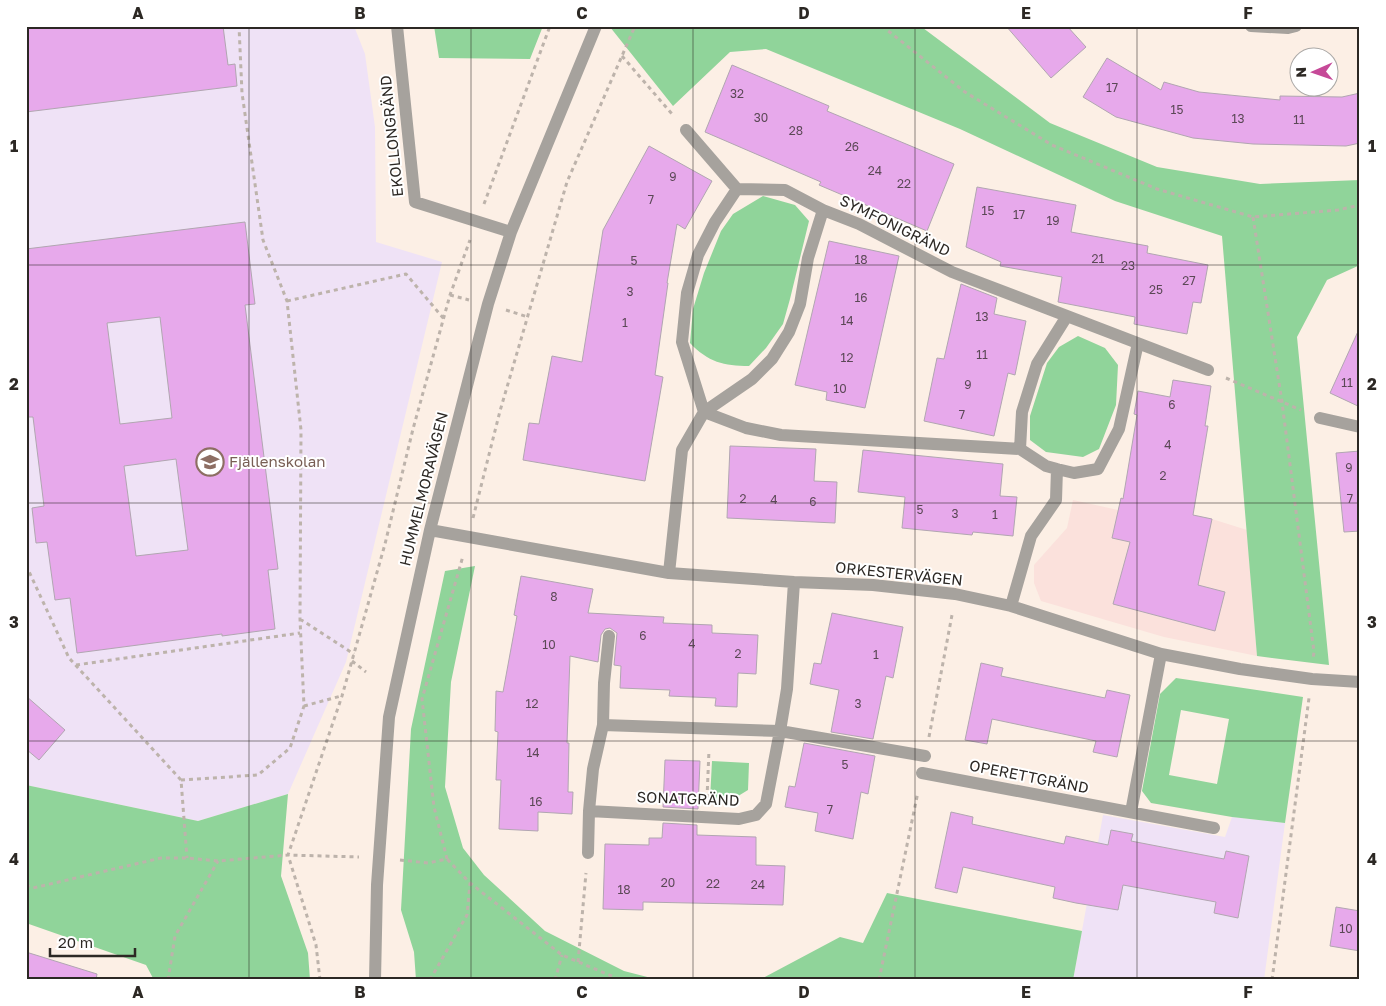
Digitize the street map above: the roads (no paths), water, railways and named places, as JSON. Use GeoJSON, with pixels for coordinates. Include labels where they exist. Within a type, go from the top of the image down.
{"type":"FeatureCollection","features":[{"type":"Feature","properties":{"kind":"street","name":"EKOLLONGRÄND"},"geometry":{"type":"LineString","coordinates":[[397,26],[415,202],[511,232]]}},
{"type":"Feature","properties":{"kind":"street","name":"HUMMELMORAVÄGEN"},"geometry":{"type":"LineString","coordinates":[[375,980],[377,885],[389,718],[430,530],[488,304],[511,232],[596,26]]}},
{"type":"Feature","properties":{"kind":"street"},"geometry":{"type":"LineString","coordinates":[[1251,26],[1288,28],[1296,26]]}},
{"type":"Feature","properties":{"kind":"street"},"geometry":{"type":"LineString","coordinates":[[686,130],[737,189],[715,222],[698,255],[687,293],[682,342],[704,412],[746,428],[781,435],[1020,448],[1046,466],[1074,473],[1098,469],[1119,429],[1138,344]]}},
{"type":"Feature","properties":{"kind":"street","name":"SYMFONIGRÄND"},"geometry":{"type":"LineString","coordinates":[[737,189],[785,190],[823,210],[859,224],[952,272],[1208,370]]}},
{"type":"Feature","properties":{"kind":"street","name":"SYMFONIGRÄND"},"geometry":{"type":"LineString","coordinates":[[669,573],[682,450],[704,412],[752,380],[772,359],[789,332],[800,304],[808,258],[823,210]]}},
{"type":"Feature","properties":{"kind":"street"},"geometry":{"type":"LineString","coordinates":[[1020,448],[1022,412],[1037,364],[1067,316]]}},
{"type":"Feature","properties":{"kind":"street"},"geometry":{"type":"LineString","coordinates":[[1320,418],[1360,426]]}},
{"type":"Feature","properties":{"kind":"street"},"geometry":{"type":"LineString","coordinates":[[1011,606],[1031,536],[1056,500],[1057,469]]}},
{"type":"Feature","properties":{"kind":"street","name":"ORKESTERVÄGEN"},"geometry":{"type":"LineString","coordinates":[[430,530],[669,573],[794,582],[874,585],[955,594],[1011,606],[1161,654],[1240,669],[1312,679],[1360,682]]}},
{"type":"Feature","properties":{"kind":"street","name":"SONATGRÄND"},"geometry":{"type":"LineString","coordinates":[[589,811],[739,819],[756,815],[766,804],[787,689],[794,582]]}},
{"type":"Feature","properties":{"kind":"street"},"geometry":{"type":"LineString","coordinates":[[588,853],[593,769],[604,725],[604,683],[609,636]]}},
{"type":"Feature","properties":{"kind":"street"},"geometry":{"type":"LineString","coordinates":[[1131,812],[1161,654]]}},
{"type":"Feature","properties":{"kind":"street"},"geometry":{"type":"LineString","coordinates":[[604,725],[780,731],[925,756]]}},
{"type":"Feature","properties":{"kind":"street","name":"OPERETTGRÄND"},"geometry":{"type":"LineString","coordinates":[[922,773],[1214,828]]}},
{"type":"Feature","properties":{"kind":"place","name":"Fjällenskolan"},"geometry":{"type":"Point","coordinates":[210,462]}}]}
